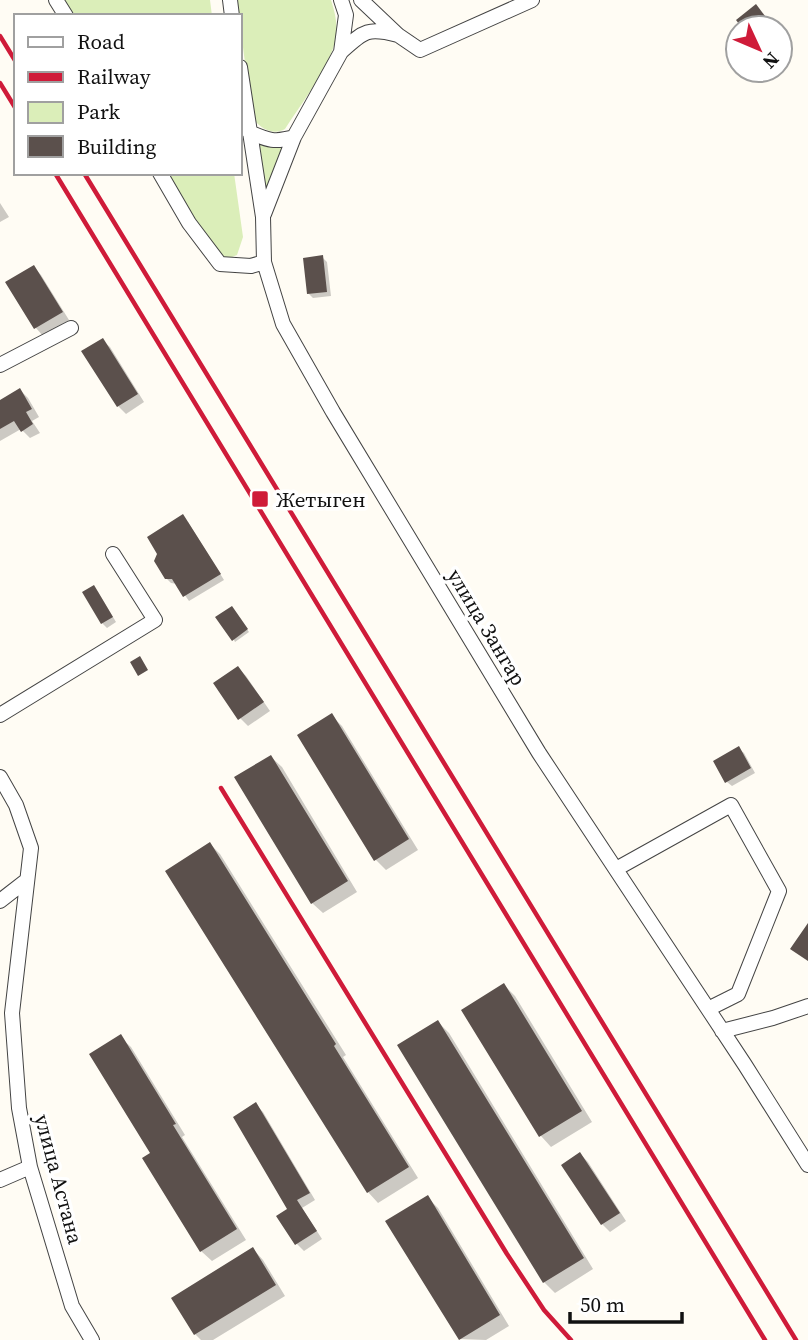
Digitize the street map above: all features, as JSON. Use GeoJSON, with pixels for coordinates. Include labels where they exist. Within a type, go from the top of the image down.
{"type":"FeatureCollection","features":[{"type":"Feature","properties":{"kind":"street"},"geometry":{"type":"LineString","coordinates":[[341,0],[346,15],[341,51]]}},
{"type":"Feature","properties":{"kind":"street"},"geometry":{"type":"LineString","coordinates":[[361,0],[398,35],[420,50],[532,0]]}},
{"type":"Feature","properties":{"kind":"street"},"geometry":{"type":"LineString","coordinates":[[263,217],[294,136],[341,51],[362,33],[382,30],[398,35]]}},
{"type":"Feature","properties":{"kind":"street","name":"улица Зангар"},"geometry":{"type":"LineString","coordinates":[[242,81],[263,217],[264,262],[283,324],[332,412],[539,753],[808,1165]]}},
{"type":"Feature","properties":{"kind":"street"},"geometry":{"type":"LineString","coordinates":[[249,132],[269,141],[281,141],[294,136]]}},
{"type":"Feature","properties":{"kind":"street"},"geometry":{"type":"LineString","coordinates":[[161,175],[189,223],[220,264],[251,266],[264,262]]}},
{"type":"Feature","properties":{"kind":"street"},"geometry":{"type":"LineString","coordinates":[[0,365],[71,328]]}},
{"type":"Feature","properties":{"kind":"street"},"geometry":{"type":"LineString","coordinates":[[0,715],[155,620],[113,554]]}},
{"type":"Feature","properties":{"kind":"street","name":"улица Астана"},"geometry":{"type":"LineString","coordinates":[[0,777],[16,805],[31,848],[12,1013],[19,1108],[30,1167],[72,1306],[92,1340]]}},
{"type":"Feature","properties":{"kind":"street"},"geometry":{"type":"LineString","coordinates":[[615,869],[731,805],[779,891],[738,994],[708,1009]]}},
{"type":"Feature","properties":{"kind":"street"},"geometry":{"type":"LineString","coordinates":[[0,901],[27,880]]}},
{"type":"Feature","properties":{"kind":"street"},"geometry":{"type":"LineString","coordinates":[[722,1031],[808,1006]]}},
{"type":"Feature","properties":{"kind":"street"},"geometry":{"type":"LineString","coordinates":[[0,1180],[30,1167]]}},
{"type":"Feature","properties":{"kind":"green space"},"geometry":{"type":"Polygon","coordinates":[[[62,0],[210,0],[212,14],[71,14],[62,0]]]}},
{"type":"Feature","properties":{"kind":"green space"},"geometry":{"type":"Polygon","coordinates":[[[237,0],[331,0],[337,28],[333,49],[314,85],[285,129],[280,131],[267,130],[252,118],[242,39],[242,14],[239,14],[237,0]]]}},
{"type":"Feature","properties":{"kind":"green space"},"geometry":{"type":"Polygon","coordinates":[[[255,138],[286,144],[267,193],[255,138]]]}},
{"type":"Feature","properties":{"kind":"green space"},"geometry":{"type":"Polygon","coordinates":[[[167,175],[234,175],[243,237],[237,255],[227,259],[219,256],[167,175]]]}},
{"type":"Feature","properties":{"kind":"building"},"geometry":{"type":"Polygon","coordinates":[[[756,4],[764,14],[744,14],[756,4]]]}},
{"type":"Feature","properties":{"kind":"building"},"geometry":{"type":"Polygon","coordinates":[[[323,255],[327,292],[307,294],[303,258],[323,255]]]}},
{"type":"Feature","properties":{"kind":"building"},"geometry":{"type":"Polygon","coordinates":[[[34,265],[63,312],[34,329],[5,282],[34,265]]]}},
{"type":"Feature","properties":{"kind":"building"},"geometry":{"type":"Polygon","coordinates":[[[103,338],[138,394],[117,407],[81,351],[103,338]]]}},
{"type":"Feature","properties":{"kind":"building"},"geometry":{"type":"Polygon","coordinates":[[[20,388],[32,409],[26,412],[33,424],[21,432],[14,421],[0,429],[0,400],[20,388]]]}},
{"type":"Feature","properties":{"kind":"building"},"geometry":{"type":"Polygon","coordinates":[[[183,514],[221,574],[183,597],[172,579],[165,579],[154,561],[157,554],[147,537],[183,514]]]}},
{"type":"Feature","properties":{"kind":"building"},"geometry":{"type":"Polygon","coordinates":[[[94,585],[113,617],[101,624],[82,592],[94,585]]]}},
{"type":"Feature","properties":{"kind":"building"},"geometry":{"type":"Polygon","coordinates":[[[232,606],[248,629],[232,641],[215,617],[232,606]]]}},
{"type":"Feature","properties":{"kind":"building"},"geometry":{"type":"Polygon","coordinates":[[[140,656],[148,670],[138,676],[130,662],[140,656]]]}},
{"type":"Feature","properties":{"kind":"building"},"geometry":{"type":"Polygon","coordinates":[[[238,666],[264,702],[238,720],[213,683],[238,666]]]}},
{"type":"Feature","properties":{"kind":"building"},"geometry":{"type":"Polygon","coordinates":[[[332,713],[409,839],[374,861],[297,735],[332,713]]]}},
{"type":"Feature","properties":{"kind":"building"},"geometry":{"type":"Polygon","coordinates":[[[739,746],[751,768],[725,783],[713,761],[739,746]]]}},
{"type":"Feature","properties":{"kind":"building"},"geometry":{"type":"Polygon","coordinates":[[[271,755],[348,881],[311,904],[234,777],[271,755]]]}},
{"type":"Feature","properties":{"kind":"building"},"geometry":{"type":"Polygon","coordinates":[[[210,842],[409,1167],[367,1193],[165,871],[210,842]]]}},
{"type":"Feature","properties":{"kind":"building"},"geometry":{"type":"Polygon","coordinates":[[[808,923],[808,961],[790,949],[808,923]]]}},
{"type":"Feature","properties":{"kind":"building"},"geometry":{"type":"Polygon","coordinates":[[[504,983],[582,1111],[539,1137],[461,1010],[504,983]]]}},
{"type":"Feature","properties":{"kind":"building"},"geometry":{"type":"Polygon","coordinates":[[[438,1020],[584,1258],[543,1283],[397,1045],[438,1020]]]}},
{"type":"Feature","properties":{"kind":"building"},"geometry":{"type":"Polygon","coordinates":[[[121,1034],[237,1229],[200,1252],[142,1158],[150,1153],[89,1054],[121,1034]]]}},
{"type":"Feature","properties":{"kind":"building"},"geometry":{"type":"Polygon","coordinates":[[[256,1102],[310,1193],[297,1200],[317,1231],[295,1245],[276,1216],[287,1209],[233,1117],[256,1102]]]}},
{"type":"Feature","properties":{"kind":"building"},"geometry":{"type":"Polygon","coordinates":[[[580,1152],[620,1213],[601,1225],[561,1165],[580,1152]]]}},
{"type":"Feature","properties":{"kind":"building"},"geometry":{"type":"Polygon","coordinates":[[[428,1195],[500,1315],[459,1340],[385,1221],[428,1195]]]}},
{"type":"Feature","properties":{"kind":"building"},"geometry":{"type":"Polygon","coordinates":[[[253,1247],[276,1285],[194,1335],[171,1298],[253,1247]]]}},
{"type":"Feature","properties":{"kind":"railway"},"geometry":{"type":"LineString","coordinates":[[0,36],[14,59]]}},
{"type":"Feature","properties":{"kind":"railway"},"geometry":{"type":"LineString","coordinates":[[0,83],[14,106]]}},
{"type":"Feature","properties":{"kind":"railway"},"geometry":{"type":"LineString","coordinates":[[56,175],[765,1340]]}},
{"type":"Feature","properties":{"kind":"railway"},"geometry":{"type":"LineString","coordinates":[[85,175],[796,1340]]}},
{"type":"Feature","properties":{"kind":"railway"},"geometry":{"type":"LineString","coordinates":[[221,788],[507,1254],[544,1310],[571,1340]]}},
{"type":"Feature","properties":{"kind":"place","name":"Жетыген"},"geometry":{"type":"Point","coordinates":[260,499]}}]}
